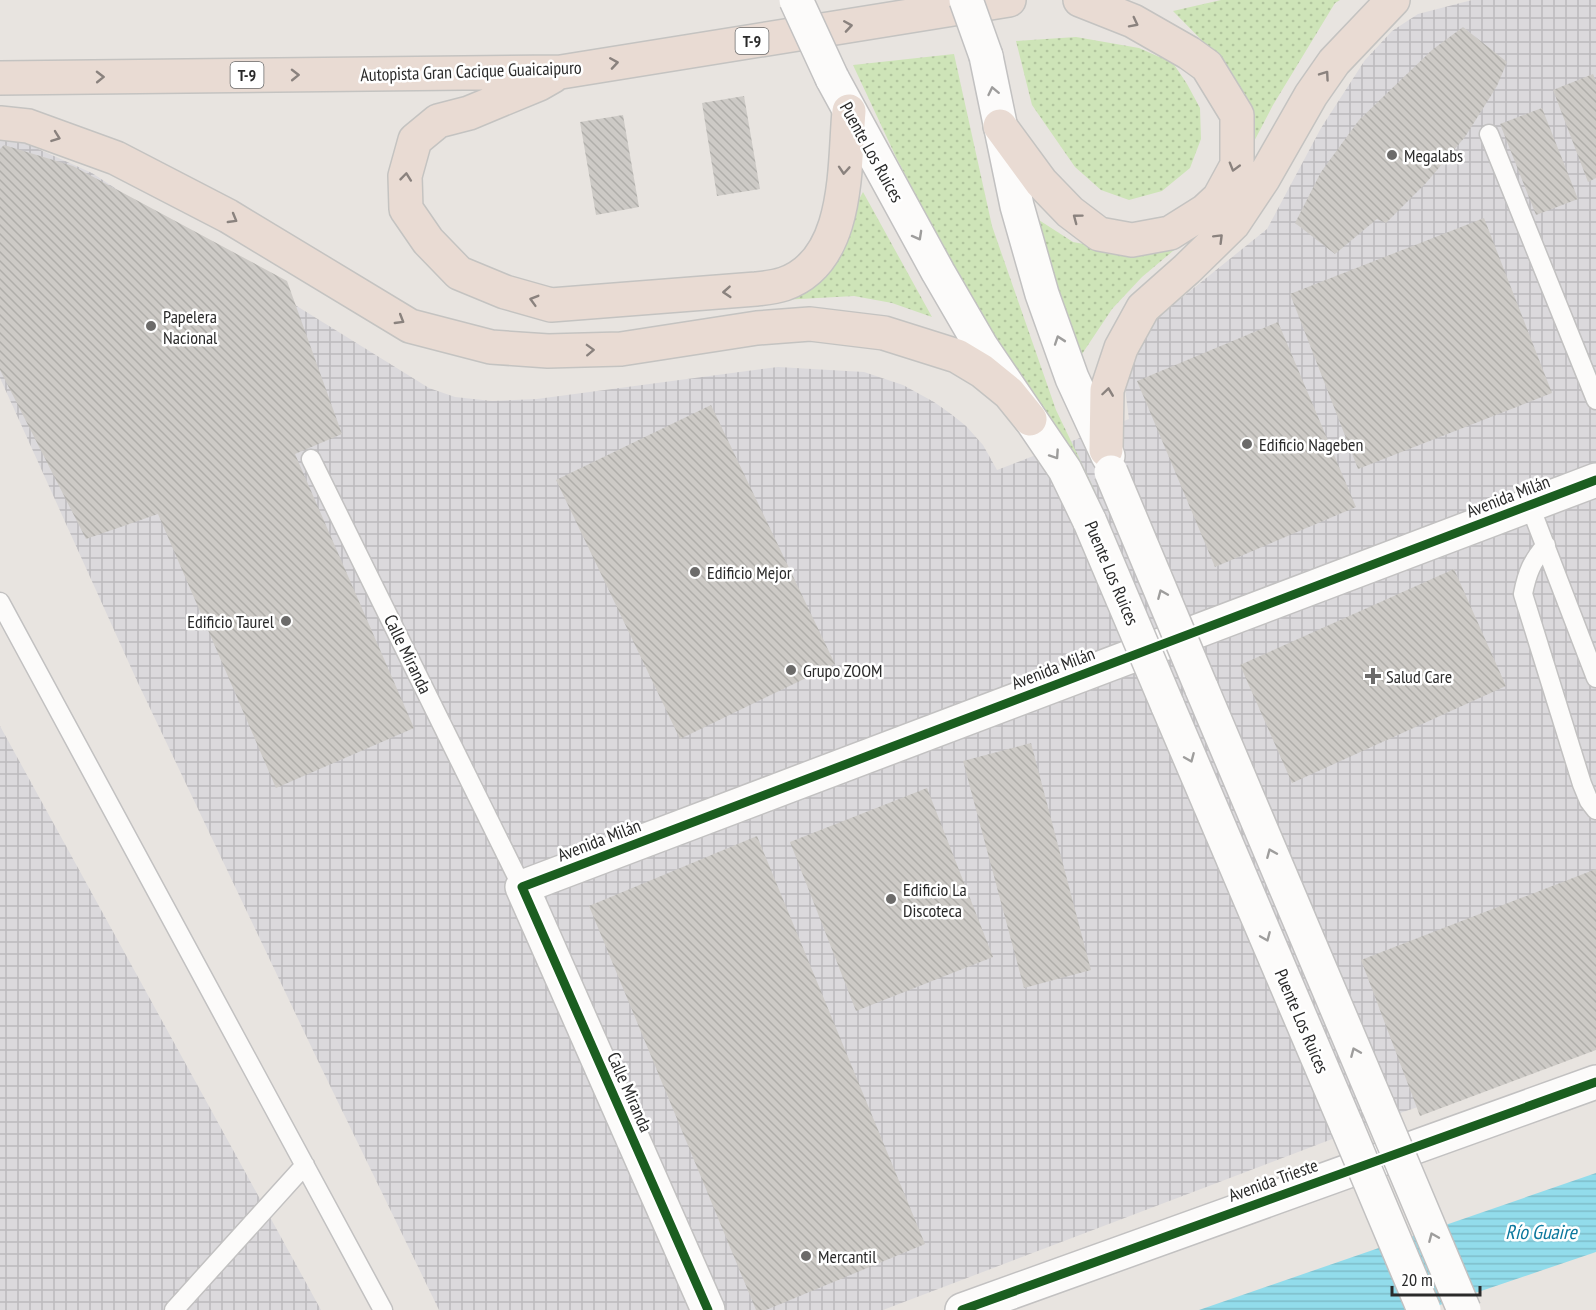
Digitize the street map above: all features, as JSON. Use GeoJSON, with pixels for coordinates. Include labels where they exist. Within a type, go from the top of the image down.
{"type":"FeatureCollection","features":[{"type":"Feature","properties":{"kind":"highway","name":"Autopista Gran Cacique Guaicaipuro"},"geometry":{"type":"LineString","coordinates":[[0,78],[561,72],[1009,0]]}},
{"type":"Feature","properties":{"kind":"highway"},"geometry":{"type":"LineString","coordinates":[[1000,126],[1041,182],[1070,212],[1100,234],[1132,240],[1170,233],[1205,211],[1219,198],[1237,165],[1237,115],[1207,66],[1133,21],[1080,0]]}},
{"type":"Feature","properties":{"kind":"highway"},"geometry":{"type":"LineString","coordinates":[[1109,461],[1107,390],[1121,348],[1143,308],[1233,224],[1263,179],[1311,95],[1334,62],[1394,0]]}},
{"type":"Feature","properties":{"kind":"highway"},"geometry":{"type":"LineString","coordinates":[[561,72],[539,84],[469,113],[438,121],[415,140],[405,176],[406,208],[428,241],[459,273],[505,292],[551,305],[756,290],[785,284],[807,271],[821,255],[831,237],[841,207],[849,111]]}},
{"type":"Feature","properties":{"kind":"highway"},"geometry":{"type":"LineString","coordinates":[[0,123],[28,126],[116,158],[228,216],[410,326],[491,347],[548,351],[621,349],[757,328],[810,324],[884,333],[957,356],[1009,393],[1030,419]]}},
{"type":"Feature","properties":{"kind":"main road","name":"Puente Los Ruices"},"geometry":{"type":"LineString","coordinates":[[796,0],[849,111],[981,346],[1065,470],[1090,522],[1424,1310]]}},
{"type":"Feature","properties":{"kind":"main road","name":"Puente Los Ruices"},"geometry":{"type":"LineString","coordinates":[[966,0],[986,56],[1017,206],[1042,294],[1072,378],[1109,461],[1201,687],[1464,1310]]}},
{"type":"Feature","properties":{"kind":"main road","name":"Avenida Milán"},"geometry":{"type":"LineString","coordinates":[[522,886],[1596,480]]}},
{"type":"Feature","properties":{"kind":"main road","name":"Calle Miranda"},"geometry":{"type":"LineString","coordinates":[[522,886],[708,1310]]}},
{"type":"Feature","properties":{"kind":"main road","name":"Avenida Trieste"},"geometry":{"type":"LineString","coordinates":[[962,1310],[1596,1082]]}},
{"type":"Feature","properties":{"kind":"lane"},"geometry":{"type":"LineString","coordinates":[[1489,134],[1596,400]]}},
{"type":"Feature","properties":{"kind":"lane","name":"Calle Miranda"},"geometry":{"type":"LineString","coordinates":[[311,459],[522,886]]}},
{"type":"Feature","properties":{"kind":"lane"},"geometry":{"type":"LineString","coordinates":[[1530,506],[1596,678]]}},
{"type":"Feature","properties":{"kind":"lane"},"geometry":{"type":"LineString","coordinates":[[1546,545],[1533,560],[1527,572],[1523,594],[1582,784],[1589,801],[1596,810]]}},
{"type":"Feature","properties":{"kind":"lane"},"geometry":{"type":"LineString","coordinates":[[0,602],[383,1310]]}},
{"type":"Feature","properties":{"kind":"lane"},"geometry":{"type":"LineString","coordinates":[[174,1310],[304,1165]]}},
{"type":"Feature","properties":{"kind":"shaded area"},"geometry":{"type":"Polygon","coordinates":[[[1472,0],[1596,0],[1596,1047],[1403,1112],[883,1310],[439,1310],[138,683],[0,378],[0,138],[27,144],[92,173],[258,282],[429,388],[455,397],[492,401],[537,399],[778,367],[864,372],[903,385],[951,414],[966,426],[983,445],[997,470],[1129,419],[1124,381],[1143,335],[1159,316],[1267,229],[1321,128],[1365,60],[1392,31],[1418,14],[1472,0]]]}},
{"type":"Feature","properties":{"kind":"shaded area"},"geometry":{"type":"Polygon","coordinates":[[[0,726],[321,1310],[0,1310],[0,726]]]}},
{"type":"Feature","properties":{"kind":"green space"},"geometry":{"type":"Polygon","coordinates":[[[1221,0],[1340,0],[1335,3],[1273,105],[1248,153],[1245,108],[1225,64],[1173,11],[1221,0]]]}},
{"type":"Feature","properties":{"kind":"green space"},"geometry":{"type":"Polygon","coordinates":[[[1076,37],[1139,48],[1173,63],[1187,84],[1200,108],[1201,139],[1190,168],[1162,191],[1129,200],[1101,190],[1075,167],[1032,105],[1016,41],[1076,37]]]}},
{"type":"Feature","properties":{"kind":"green space"},"geometry":{"type":"Polygon","coordinates":[[[954,54],[992,226],[1056,410],[1096,493],[989,336],[896,157],[853,65],[954,54]]]}},
{"type":"Feature","properties":{"kind":"green space"},"geometry":{"type":"Polygon","coordinates":[[[863,192],[932,317],[892,303],[854,296],[764,301],[822,267],[863,192]]]}},
{"type":"Feature","properties":{"kind":"green space"},"geometry":{"type":"Polygon","coordinates":[[[1028,213],[1073,242],[1116,250],[1186,240],[1142,277],[1112,309],[1082,354],[1053,291],[1028,213]]]}},
{"type":"Feature","properties":{"kind":"water","name":"Río Guaire"},"geometry":{"type":"Polygon","coordinates":[[[1596,1173],[1596,1252],[1425,1310],[1199,1310],[1596,1173]]]}},
{"type":"Feature","properties":{"kind":"building","name":"Megalabs"},"geometry":{"type":"Polygon","coordinates":[[[1463,27],[1507,62],[1497,86],[1465,137],[1426,183],[1386,223],[1377,219],[1335,254],[1295,223],[1321,172],[1359,120],[1432,50],[1463,27]]]}},
{"type":"Feature","properties":{"kind":"building"},"geometry":{"type":"Polygon","coordinates":[[[1593,74],[1596,81],[1596,178],[1588,182],[1553,90],[1593,74]]]}},
{"type":"Feature","properties":{"kind":"building"},"geometry":{"type":"Polygon","coordinates":[[[744,96],[760,189],[717,196],[702,103],[744,96]]]}},
{"type":"Feature","properties":{"kind":"building"},"geometry":{"type":"Polygon","coordinates":[[[1542,108],[1578,199],[1536,215],[1500,124],[1542,108]]]}},
{"type":"Feature","properties":{"kind":"building"},"geometry":{"type":"Polygon","coordinates":[[[623,115],[639,207],[596,215],[580,122],[623,115]]]}},
{"type":"Feature","properties":{"kind":"building","name":"Papelera Nacional"},"geometry":{"type":"Polygon","coordinates":[[[4,145],[73,166],[287,281],[342,434],[295,454],[414,728],[276,788],[158,514],[86,539],[0,370],[0,149],[4,145]]]}},
{"type":"Feature","properties":{"kind":"building"},"geometry":{"type":"Polygon","coordinates":[[[1484,218],[1552,393],[1358,469],[1290,294],[1484,218]]]}},
{"type":"Feature","properties":{"kind":"building","name":"Edificio Nageben"},"geometry":{"type":"Polygon","coordinates":[[[1278,322],[1356,507],[1215,567],[1137,381],[1278,322]]]}},
{"type":"Feature","properties":{"kind":"building","name":"Edificio Mejor"},"geometry":{"type":"Polygon","coordinates":[[[711,405],[835,664],[680,739],[556,480],[711,405]]]}},
{"type":"Feature","properties":{"kind":"building","name":"Salud Care"},"geometry":{"type":"Polygon","coordinates":[[[1454,569],[1506,686],[1292,783],[1240,665],[1454,569]]]}},
{"type":"Feature","properties":{"kind":"building"},"geometry":{"type":"Polygon","coordinates":[[[1031,743],[1091,970],[1024,988],[963,761],[1031,743]]]}},
{"type":"Feature","properties":{"kind":"building","name":"Edificio La Discoteca"},"geometry":{"type":"Polygon","coordinates":[[[927,788],[993,957],[856,1011],[790,842],[927,788]]]}},
{"type":"Feature","properties":{"kind":"building"},"geometry":{"type":"Polygon","coordinates":[[[757,836],[925,1244],[766,1310],[756,1310],[589,906],[757,836]]]}},
{"type":"Feature","properties":{"kind":"building"},"geometry":{"type":"Polygon","coordinates":[[[1596,869],[1596,1050],[1420,1116],[1361,960],[1596,869]]]}},
{"type":"Feature","properties":{"kind":"cycle path"},"geometry":{"type":"LineString","coordinates":[[708,1310],[522,887],[1596,480]]}},
{"type":"Feature","properties":{"kind":"cycle path"},"geometry":{"type":"LineString","coordinates":[[962,1310],[1596,1082]]}},
{"type":"Feature","properties":{"kind":"place","name":"Megalabs"},"geometry":{"type":"Point","coordinates":[1392,155]}},
{"type":"Feature","properties":{"kind":"place","name":"Papelera Nacional"},"geometry":{"type":"Point","coordinates":[151,326]}},
{"type":"Feature","properties":{"kind":"place","name":"Edificio Nageben"},"geometry":{"type":"Point","coordinates":[1247,444]}},
{"type":"Feature","properties":{"kind":"place","name":"Edificio Mejor"},"geometry":{"type":"Point","coordinates":[695,572]}},
{"type":"Feature","properties":{"kind":"place","name":"Edificio Taurel"},"geometry":{"type":"Point","coordinates":[286,621]}},
{"type":"Feature","properties":{"kind":"place","name":"Grupo ZOOM"},"geometry":{"type":"Point","coordinates":[791,670]}},
{"type":"Feature","properties":{"kind":"place","name":"Salud Care"},"geometry":{"type":"Point","coordinates":[1373,676]}},
{"type":"Feature","properties":{"kind":"place","name":"Edificio La Discoteca"},"geometry":{"type":"Point","coordinates":[891,899]}},
{"type":"Feature","properties":{"kind":"place","name":"Mercantil"},"geometry":{"type":"Point","coordinates":[806,1256]}}]}
